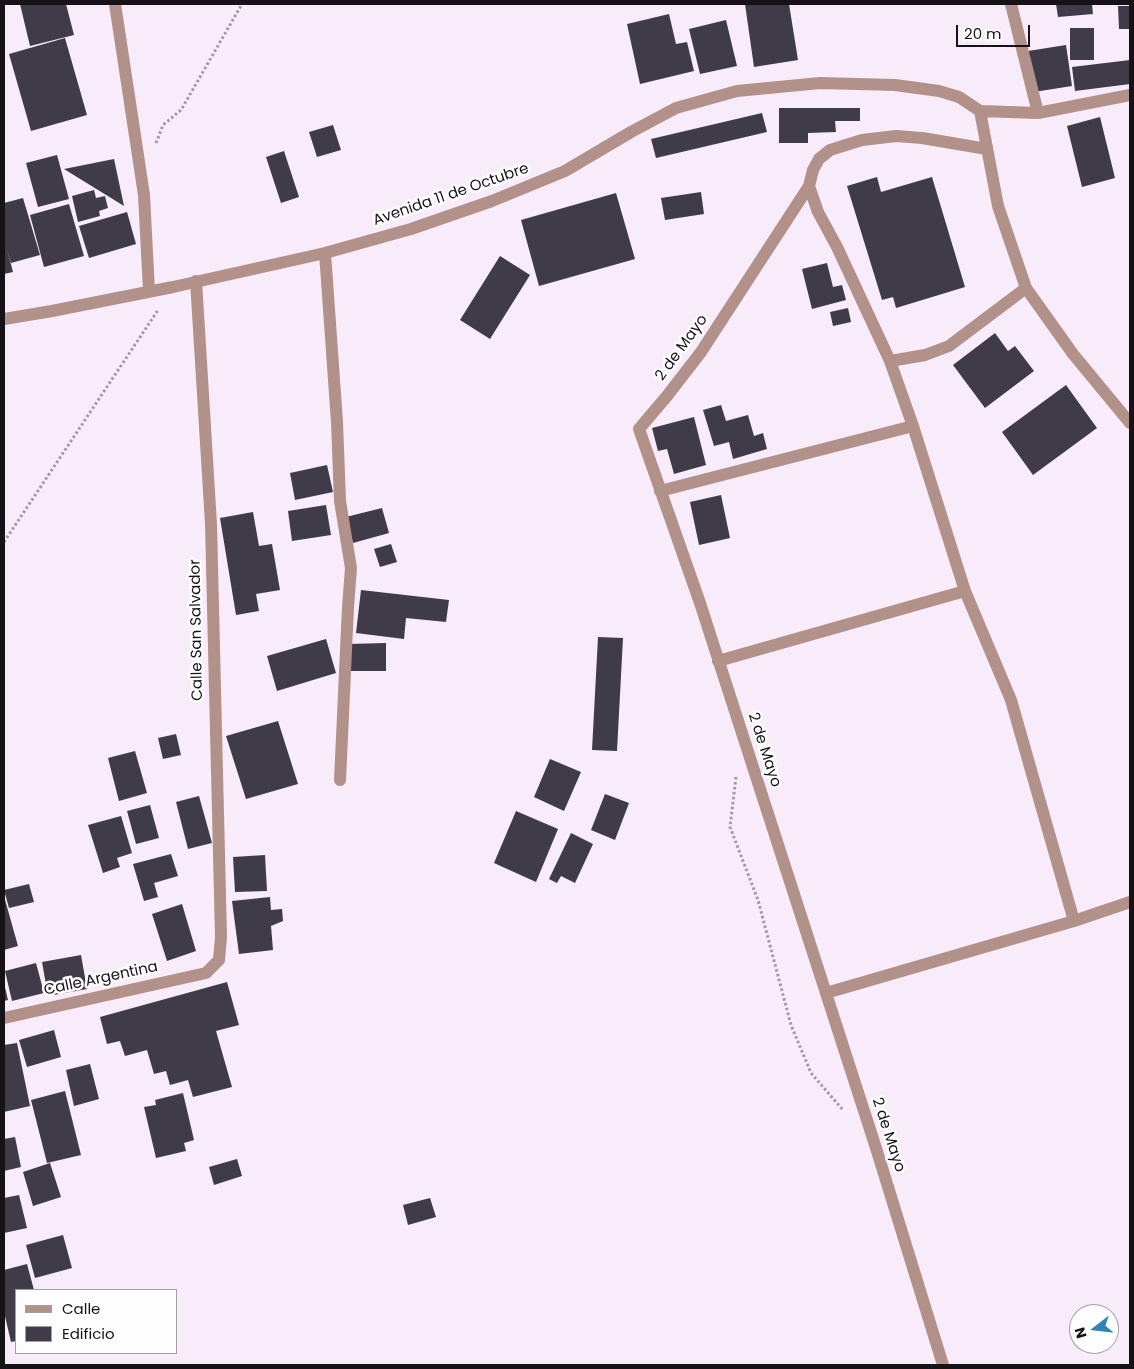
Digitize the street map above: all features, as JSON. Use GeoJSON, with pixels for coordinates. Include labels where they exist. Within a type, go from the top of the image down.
{"type":"FeatureCollection","features":[{"type":"Feature","properties":{"kind":"street"},"geometry":{"type":"LineString","coordinates":[[115,4],[144,195],[149,291]]}},
{"type":"Feature","properties":{"kind":"street"},"geometry":{"type":"LineString","coordinates":[[1011,4],[1038,113]]}},
{"type":"Feature","properties":{"kind":"street","name":"Avenida 11 de Octubre"},"geometry":{"type":"LineString","coordinates":[[4,319],[52,311],[325,253],[411,229],[492,201],[565,171],[676,108],[737,91],[820,83],[895,85],[939,91],[959,97],[980,111]]}},
{"type":"Feature","properties":{"kind":"street"},"geometry":{"type":"LineString","coordinates":[[1130,96],[1038,113],[980,111],[998,206],[1026,288],[1074,354],[1130,423]]}},
{"type":"Feature","properties":{"kind":"street"},"geometry":{"type":"LineString","coordinates":[[987,149],[922,138],[896,136],[862,140],[830,150],[819,159],[813,170],[810,186],[818,212],[837,247],[890,361],[913,426],[965,591],[1011,700],[1074,921]]}},
{"type":"Feature","properties":{"kind":"street","name":"2 de Mayo"},"geometry":{"type":"LineString","coordinates":[[810,186],[701,352],[668,396],[639,430],[700,603],[943,1365]]}},
{"type":"Feature","properties":{"kind":"street"},"geometry":{"type":"LineString","coordinates":[[325,253],[340,501],[351,568],[340,780]]}},
{"type":"Feature","properties":{"kind":"street","name":"Calle San Salvador"},"geometry":{"type":"LineString","coordinates":[[196,281],[212,524],[221,937],[219,960],[206,973]]}},
{"type":"Feature","properties":{"kind":"street"},"geometry":{"type":"LineString","coordinates":[[890,361],[925,355],[949,346],[1026,288]]}},
{"type":"Feature","properties":{"kind":"street"},"geometry":{"type":"LineString","coordinates":[[660,491],[913,426]]}},
{"type":"Feature","properties":{"kind":"street"},"geometry":{"type":"LineString","coordinates":[[718,660],[965,591]]}},
{"type":"Feature","properties":{"kind":"street"},"geometry":{"type":"LineString","coordinates":[[826,994],[1074,921],[1130,902]]}},
{"type":"Feature","properties":{"kind":"street","name":"Calle Argentina"},"geometry":{"type":"LineString","coordinates":[[4,1018],[206,973]]}},
{"type":"Feature","properties":{"kind":"path"},"geometry":{"type":"LineString","coordinates":[[154,147],[163,125],[181,110],[242,4]]}},
{"type":"Feature","properties":{"kind":"path"},"geometry":{"type":"LineString","coordinates":[[4,542],[173,286]]}},
{"type":"Feature","properties":{"kind":"path"},"geometry":{"type":"LineString","coordinates":[[736,774],[730,827],[758,900],[792,1024],[811,1073],[843,1110]]}},
{"type":"Feature","properties":{"kind":"building"},"geometry":{"type":"Polygon","coordinates":[[[20,4],[66,4],[74,35],[30,46],[20,4]]]}},
{"type":"Feature","properties":{"kind":"building"},"geometry":{"type":"Polygon","coordinates":[[[745,4],[789,4],[798,60],[754,67],[745,4]]]}},
{"type":"Feature","properties":{"kind":"building"},"geometry":{"type":"Polygon","coordinates":[[[1056,4],[1092,4],[1093,14],[1058,17],[1056,4]]]}},
{"type":"Feature","properties":{"kind":"building"},"geometry":{"type":"Polygon","coordinates":[[[1118,6],[1130,6],[1130,29],[1119,29],[1118,6]]]}},
{"type":"Feature","properties":{"kind":"building"},"geometry":{"type":"Polygon","coordinates":[[[669,14],[676,44],[687,42],[694,71],[640,84],[627,24],[669,14]]]}},
{"type":"Feature","properties":{"kind":"building"},"geometry":{"type":"Polygon","coordinates":[[[726,20],[737,66],[700,74],[689,29],[726,20]]]}},
{"type":"Feature","properties":{"kind":"building"},"geometry":{"type":"Polygon","coordinates":[[[1070,28],[1094,28],[1094,60],[1070,60],[1070,28]]]}},
{"type":"Feature","properties":{"kind":"building"},"geometry":{"type":"Polygon","coordinates":[[[65,38],[87,115],[31,131],[9,54],[65,38]]]}},
{"type":"Feature","properties":{"kind":"building"},"geometry":{"type":"Polygon","coordinates":[[[1066,45],[1072,86],[1034,92],[1028,51],[1066,45]]]}},
{"type":"Feature","properties":{"kind":"building"},"geometry":{"type":"Polygon","coordinates":[[[1130,60],[1130,84],[1075,91],[1072,67],[1130,60]]]}},
{"type":"Feature","properties":{"kind":"building"},"geometry":{"type":"Polygon","coordinates":[[[779,108],[860,108],[860,121],[835,121],[836,132],[808,133],[808,143],[779,143],[779,108]]]}},
{"type":"Feature","properties":{"kind":"building"},"geometry":{"type":"Polygon","coordinates":[[[762,113],[767,132],[656,158],[651,139],[762,113]]]}},
{"type":"Feature","properties":{"kind":"building"},"geometry":{"type":"Polygon","coordinates":[[[1100,117],[1115,178],[1082,187],[1067,126],[1100,117]]]}},
{"type":"Feature","properties":{"kind":"building"},"geometry":{"type":"Polygon","coordinates":[[[333,125],[341,150],[317,157],[309,132],[333,125]]]}},
{"type":"Feature","properties":{"kind":"building"},"geometry":{"type":"Polygon","coordinates":[[[284,151],[299,197],[281,203],[266,157],[284,151]]]}},
{"type":"Feature","properties":{"kind":"building"},"geometry":{"type":"Polygon","coordinates":[[[57,155],[69,199],[38,207],[26,163],[57,155]]]}},
{"type":"Feature","properties":{"kind":"building"},"geometry":{"type":"Polygon","coordinates":[[[114,159],[124,206],[64,169],[114,159]]]}},
{"type":"Feature","properties":{"kind":"building"},"geometry":{"type":"Polygon","coordinates":[[[877,177],[881,192],[932,177],[965,287],[896,308],[893,297],[882,300],[847,186],[877,177]]]}},
{"type":"Feature","properties":{"kind":"building"},"geometry":{"type":"Polygon","coordinates":[[[94,190],[96,198],[105,196],[108,208],[99,211],[100,216],[78,222],[72,196],[94,190]]]}},
{"type":"Feature","properties":{"kind":"building"},"geometry":{"type":"Polygon","coordinates":[[[701,192],[704,214],[665,220],[661,198],[701,192]]]}},
{"type":"Feature","properties":{"kind":"building"},"geometry":{"type":"Polygon","coordinates":[[[616,193],[635,259],[539,286],[521,220],[616,193]]]}},
{"type":"Feature","properties":{"kind":"building"},"geometry":{"type":"Polygon","coordinates":[[[23,198],[40,255],[11,263],[7,249],[13,272],[4,274],[4,203],[23,198]]]}},
{"type":"Feature","properties":{"kind":"building"},"geometry":{"type":"Polygon","coordinates":[[[69,204],[84,256],[44,267],[30,215],[69,204]]]}},
{"type":"Feature","properties":{"kind":"building"},"geometry":{"type":"Polygon","coordinates":[[[127,212],[136,244],[89,258],[79,226],[127,212]]]}},
{"type":"Feature","properties":{"kind":"building"},"geometry":{"type":"Polygon","coordinates":[[[500,256],[530,275],[490,339],[460,320],[500,256]]]}},
{"type":"Feature","properties":{"kind":"building"},"geometry":{"type":"Polygon","coordinates":[[[827,263],[833,287],[842,285],[846,300],[812,309],[802,269],[827,263]]]}},
{"type":"Feature","properties":{"kind":"building"},"geometry":{"type":"Polygon","coordinates":[[[848,308],[851,322],[833,326],[830,312],[848,308]]]}},
{"type":"Feature","properties":{"kind":"building"},"geometry":{"type":"Polygon","coordinates":[[[995,333],[1008,351],[1015,346],[1034,371],[985,408],[953,365],[995,333]]]}},
{"type":"Feature","properties":{"kind":"building"},"geometry":{"type":"Polygon","coordinates":[[[1066,385],[1097,428],[1033,475],[1002,432],[1066,385]]]}},
{"type":"Feature","properties":{"kind":"building"},"geometry":{"type":"Polygon","coordinates":[[[721,405],[726,421],[748,415],[754,436],[763,433],[767,449],[733,459],[729,442],[714,446],[703,410],[721,405]]]}},
{"type":"Feature","properties":{"kind":"building"},"geometry":{"type":"Polygon","coordinates":[[[694,417],[706,465],[674,474],[667,449],[658,451],[652,428],[694,417]]]}},
{"type":"Feature","properties":{"kind":"building"},"geometry":{"type":"Polygon","coordinates":[[[327,465],[333,492],[295,500],[290,473],[327,465]]]}},
{"type":"Feature","properties":{"kind":"building"},"geometry":{"type":"Polygon","coordinates":[[[721,495],[730,538],[699,545],[690,502],[721,495]]]}},
{"type":"Feature","properties":{"kind":"building"},"geometry":{"type":"Polygon","coordinates":[[[326,505],[331,535],[292,541],[288,511],[326,505]]]}},
{"type":"Feature","properties":{"kind":"building"},"geometry":{"type":"Polygon","coordinates":[[[382,508],[389,533],[353,543],[346,517],[382,508]]]}},
{"type":"Feature","properties":{"kind":"building"},"geometry":{"type":"Polygon","coordinates":[[[253,512],[259,546],[272,544],[280,590],[256,594],[259,611],[236,615],[220,518],[253,512]]]}},
{"type":"Feature","properties":{"kind":"building"},"geometry":{"type":"Polygon","coordinates":[[[391,544],[397,562],[380,567],[374,549],[391,544]]]}},
{"type":"Feature","properties":{"kind":"building"},"geometry":{"type":"Polygon","coordinates":[[[361,590],[449,600],[446,622],[406,618],[404,639],[356,633],[361,590]]]}},
{"type":"Feature","properties":{"kind":"building"},"geometry":{"type":"Polygon","coordinates":[[[598,637],[623,638],[617,751],[592,750],[598,637]]]}},
{"type":"Feature","properties":{"kind":"building"},"geometry":{"type":"Polygon","coordinates":[[[326,639],[336,673],[277,691],[267,656],[326,639]]]}},
{"type":"Feature","properties":{"kind":"building"},"geometry":{"type":"Polygon","coordinates":[[[386,643],[386,671],[350,671],[349,644],[386,643]]]}},
{"type":"Feature","properties":{"kind":"building"},"geometry":{"type":"Polygon","coordinates":[[[278,721],[298,784],[246,799],[226,736],[278,721]]]}},
{"type":"Feature","properties":{"kind":"building"},"geometry":{"type":"Polygon","coordinates":[[[176,734],[181,755],[163,759],[158,738],[176,734]]]}},
{"type":"Feature","properties":{"kind":"building"},"geometry":{"type":"Polygon","coordinates":[[[135,751],[147,793],[119,801],[108,758],[135,751]]]}},
{"type":"Feature","properties":{"kind":"building"},"geometry":{"type":"Polygon","coordinates":[[[550,759],[581,772],[564,811],[534,797],[550,759]]]}},
{"type":"Feature","properties":{"kind":"building"},"geometry":{"type":"Polygon","coordinates":[[[605,794],[629,803],[615,840],[591,830],[605,794]]]}},
{"type":"Feature","properties":{"kind":"building"},"geometry":{"type":"Polygon","coordinates":[[[199,796],[212,843],[188,849],[176,802],[199,796]]]}},
{"type":"Feature","properties":{"kind":"building"},"geometry":{"type":"Polygon","coordinates":[[[150,805],[159,838],[136,844],[127,811],[150,805]]]}},
{"type":"Feature","properties":{"kind":"building"},"geometry":{"type":"Polygon","coordinates":[[[516,811],[558,829],[536,882],[494,863],[516,811]]]}},
{"type":"Feature","properties":{"kind":"building"},"geometry":{"type":"Polygon","coordinates":[[[121,816],[132,853],[117,858],[120,867],[103,873],[88,825],[121,816]]]}},
{"type":"Feature","properties":{"kind":"building"},"geometry":{"type":"Polygon","coordinates":[[[571,833],[593,844],[575,883],[561,876],[557,883],[549,879],[571,833]]]}},
{"type":"Feature","properties":{"kind":"building"},"geometry":{"type":"Polygon","coordinates":[[[171,854],[178,876],[154,883],[158,897],[144,901],[133,864],[171,854]]]}},
{"type":"Feature","properties":{"kind":"building"},"geometry":{"type":"Polygon","coordinates":[[[265,855],[267,891],[235,892],[233,857],[265,855]]]}},
{"type":"Feature","properties":{"kind":"building"},"geometry":{"type":"Polygon","coordinates":[[[29,884],[34,902],[9,908],[4,890],[29,884]]]}},
{"type":"Feature","properties":{"kind":"building"},"geometry":{"type":"Polygon","coordinates":[[[4,896],[18,946],[4,950],[4,896]]]}},
{"type":"Feature","properties":{"kind":"building"},"geometry":{"type":"Polygon","coordinates":[[[270,897],[271,910],[282,909],[283,921],[271,926],[273,950],[239,954],[232,901],[270,897]]]}},
{"type":"Feature","properties":{"kind":"building"},"geometry":{"type":"Polygon","coordinates":[[[182,904],[196,951],[167,961],[152,914],[182,904]]]}},
{"type":"Feature","properties":{"kind":"building"},"geometry":{"type":"Polygon","coordinates":[[[81,955],[87,989],[48,996],[42,962],[81,955]]]}},
{"type":"Feature","properties":{"kind":"building"},"geometry":{"type":"Polygon","coordinates":[[[36,963],[44,993],[12,1001],[5,971],[36,963]]]}},
{"type":"Feature","properties":{"kind":"building"},"geometry":{"type":"Polygon","coordinates":[[[227,982],[239,1025],[216,1031],[232,1087],[193,1097],[188,1080],[170,1085],[166,1071],[154,1074],[147,1050],[125,1056],[120,1041],[107,1044],[100,1017],[227,982]]]}},
{"type":"Feature","properties":{"kind":"building"},"geometry":{"type":"Polygon","coordinates":[[[4,983],[8,1000],[4,1001],[4,983]]]}},
{"type":"Feature","properties":{"kind":"building"},"geometry":{"type":"Polygon","coordinates":[[[54,1030],[61,1057],[27,1067],[19,1040],[54,1030]]]}},
{"type":"Feature","properties":{"kind":"building"},"geometry":{"type":"Polygon","coordinates":[[[17,1043],[30,1106],[4,1112],[4,1045],[17,1043]]]}},
{"type":"Feature","properties":{"kind":"building"},"geometry":{"type":"Polygon","coordinates":[[[90,1064],[99,1099],[74,1106],[66,1070],[90,1064]]]}},
{"type":"Feature","properties":{"kind":"building"},"geometry":{"type":"Polygon","coordinates":[[[65,1091],[81,1155],[47,1163],[31,1100],[65,1091]]]}},
{"type":"Feature","properties":{"kind":"building"},"geometry":{"type":"Polygon","coordinates":[[[183,1093],[194,1140],[184,1143],[186,1151],[156,1158],[144,1107],[156,1105],[155,1100],[183,1093]]]}},
{"type":"Feature","properties":{"kind":"building"},"geometry":{"type":"Polygon","coordinates":[[[15,1137],[21,1167],[4,1171],[4,1139],[15,1137]]]}},
{"type":"Feature","properties":{"kind":"building"},"geometry":{"type":"Polygon","coordinates":[[[237,1159],[242,1176],[214,1185],[209,1167],[237,1159]]]}},
{"type":"Feature","properties":{"kind":"building"},"geometry":{"type":"Polygon","coordinates":[[[50,1163],[61,1197],[33,1206],[23,1172],[50,1163]]]}},
{"type":"Feature","properties":{"kind":"building"},"geometry":{"type":"Polygon","coordinates":[[[19,1195],[27,1228],[4,1233],[4,1198],[19,1195]]]}},
{"type":"Feature","properties":{"kind":"building"},"geometry":{"type":"Polygon","coordinates":[[[430,1198],[436,1217],[408,1225],[403,1205],[430,1198]]]}},
{"type":"Feature","properties":{"kind":"building"},"geometry":{"type":"Polygon","coordinates":[[[63,1235],[72,1268],[35,1278],[26,1245],[63,1235]]]}},
{"type":"Feature","properties":{"kind":"building"},"geometry":{"type":"Polygon","coordinates":[[[27,1264],[34,1289],[15,1289],[15,1341],[11,1342],[4,1312],[4,1270],[27,1264]]]}}]}
